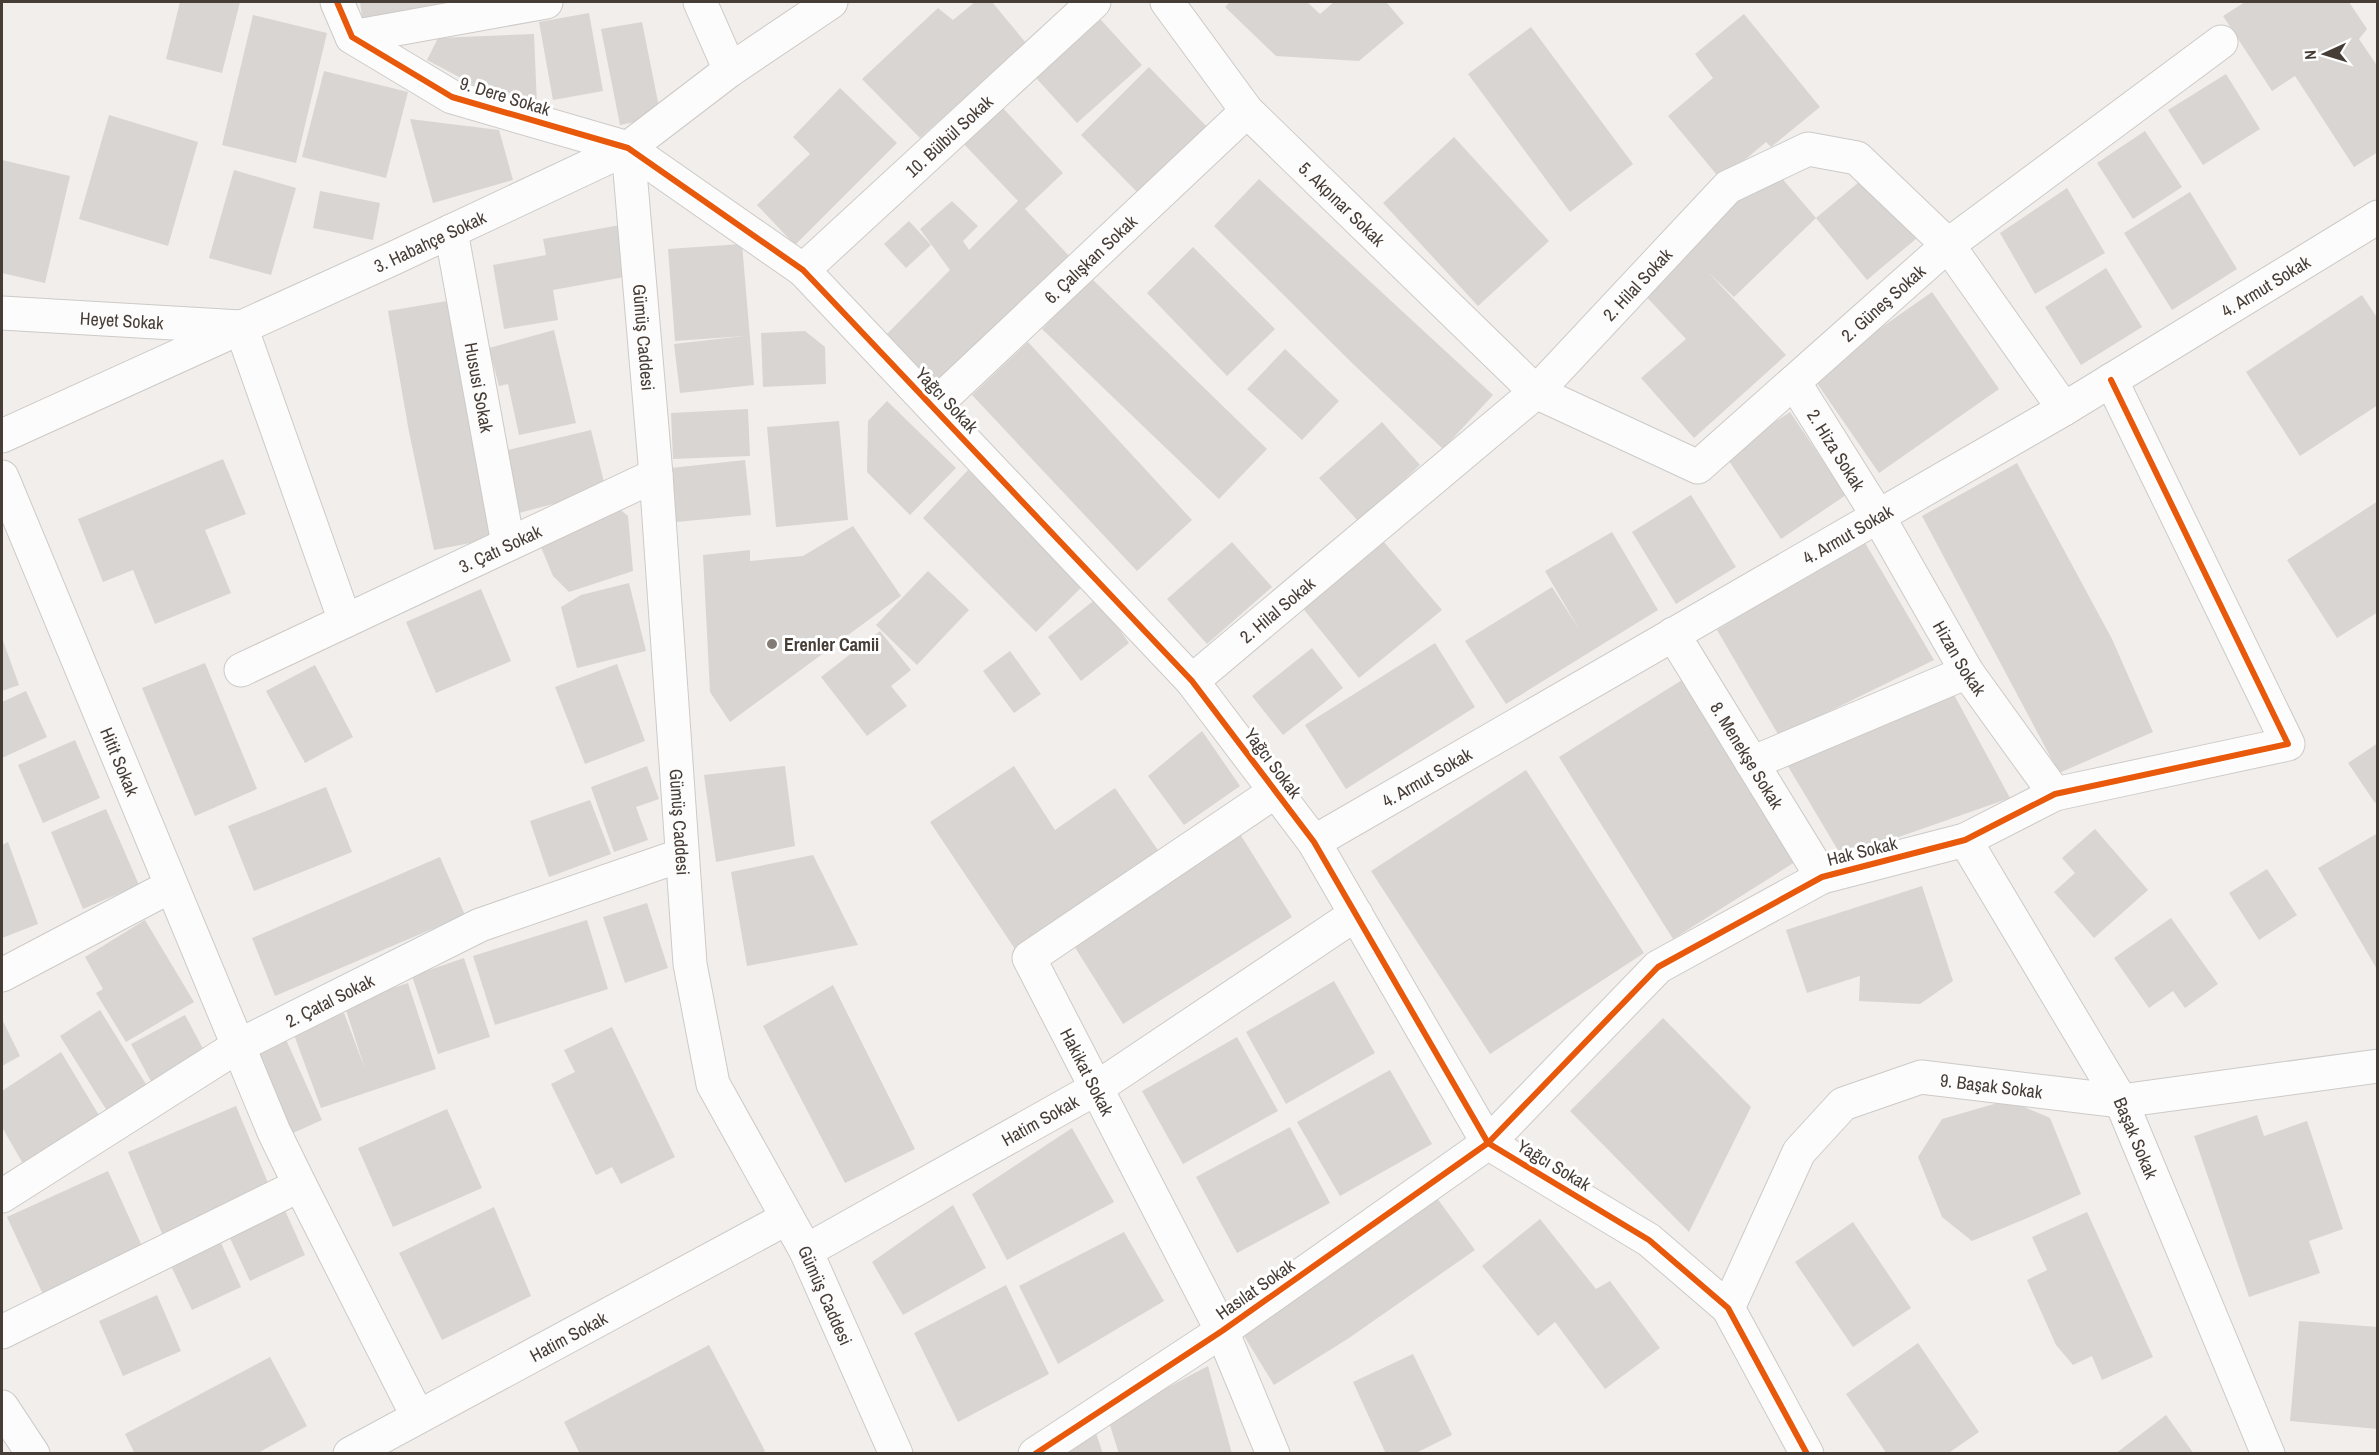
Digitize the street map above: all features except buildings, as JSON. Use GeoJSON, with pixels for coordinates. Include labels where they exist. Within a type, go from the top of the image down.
{"type":"FeatureCollection","features":[{"type":"Feature","properties":{"kind":"street"},"geometry":{"type":"LineString","coordinates":[[337,2],[352,37],[546,2]]}},
{"type":"Feature","properties":{"kind":"street"},"geometry":{"type":"LineString","coordinates":[[700,2],[730,70]]}},
{"type":"Feature","properties":{"kind":"street","name":"3. Habahçe Sokak"},"geometry":{"type":"LineString","coordinates":[[2,436],[628,148],[730,70],[831,2]]}},
{"type":"Feature","properties":{"kind":"street","name":"10. Bülbül Sokak"},"geometry":{"type":"LineString","coordinates":[[803,270],[1094,2]]}},
{"type":"Feature","properties":{"kind":"street","name":"5. Akpınar Sokak"},"geometry":{"type":"LineString","coordinates":[[1167,2],[1247,111],[1536,392]]}},
{"type":"Feature","properties":{"kind":"street","name":"9. Dere Sokak"},"geometry":{"type":"LineString","coordinates":[[352,37],[452,97],[628,148]]}},
{"type":"Feature","properties":{"kind":"street","name":"2. Güneş Sokak"},"geometry":{"type":"LineString","coordinates":[[1536,392],[1698,467],[1948,245],[2221,42]]}},
{"type":"Feature","properties":{"kind":"street","name":"6. Çalışkan Sokak"},"geometry":{"type":"LineString","coordinates":[[933,407],[1247,111]]}},
{"type":"Feature","properties":{"kind":"street","name":"Yağcı Sokak"},"geometry":{"type":"LineString","coordinates":[[628,148],[803,270],[1192,681],[1314,842],[1488,1143],[1649,1240],[1728,1308],[1807,1454]]}},
{"type":"Feature","properties":{"kind":"street","name":"Gümüş Caddesi"},"geometry":{"type":"LineString","coordinates":[[628,148],[656,475],[690,964],[713,1084],[806,1251],[896,1454]]}},
{"type":"Feature","properties":{"kind":"street","name":"2. Hilal Sokak"},"geometry":{"type":"LineString","coordinates":[[1192,681],[1536,392],[1728,187],[1808,149],[1857,158],[1948,245],[2064,408]]}},
{"type":"Feature","properties":{"kind":"street","name":"4. Armut Sokak"},"geometry":{"type":"LineString","coordinates":[[1314,842],[2064,408],[2378,217]]}},
{"type":"Feature","properties":{"kind":"street","name":"Hususi Sokak"},"geometry":{"type":"LineString","coordinates":[[451,231],[508,544]]}},
{"type":"Feature","properties":{"kind":"street","name":"Heyet Sokak"},"geometry":{"type":"LineString","coordinates":[[2,313],[241,327]]}},
{"type":"Feature","properties":{"kind":"street"},"geometry":{"type":"LineString","coordinates":[[241,327],[345,621]]}},
{"type":"Feature","properties":{"kind":"street","name":"Hak Sokak"},"geometry":{"type":"LineString","coordinates":[[1488,1143],[1658,967],[1821,877],[1965,840],[2055,794],[2288,744],[2111,380]]}},
{"type":"Feature","properties":{"kind":"street","name":"2. Hiza Sokak"},"geometry":{"type":"LineString","coordinates":[[1794,381],[1878,516]]}},
{"type":"Feature","properties":{"kind":"street","name":"3. Çatı Sokak"},"geometry":{"type":"LineString","coordinates":[[241,670],[656,475]]}},
{"type":"Feature","properties":{"kind":"street","name":"Hitit Sokak"},"geometry":{"type":"LineString","coordinates":[[2,477],[238,1046],[300,1185],[418,1417]]}},
{"type":"Feature","properties":{"kind":"street","name":"Hizan Sokak"},"geometry":{"type":"LineString","coordinates":[[1878,516],[1967,672],[2055,794]]}},
{"type":"Feature","properties":{"kind":"street","name":"8. Menekşe Sokak"},"geometry":{"type":"LineString","coordinates":[[1673,634],[1821,877]]}},
{"type":"Feature","properties":{"kind":"street"},"geometry":{"type":"LineString","coordinates":[[1752,763],[1967,672]]}},
{"type":"Feature","properties":{"kind":"street","name":"Hakikat Sokak"},"geometry":{"type":"LineString","coordinates":[[1273,1454],[1222,1331],[1029,958],[1276,792]]}},
{"type":"Feature","properties":{"kind":"street","name":"Başak Sokak"},"geometry":{"type":"LineString","coordinates":[[1965,840],[2121,1101],[2268,1454]]}},
{"type":"Feature","properties":{"kind":"street","name":"2. Çatal Sokak"},"geometry":{"type":"LineString","coordinates":[[2,1196],[238,1046],[480,925],[682,855]]}},
{"type":"Feature","properties":{"kind":"street"},"geometry":{"type":"LineString","coordinates":[[2,975],[171,886]]}},
{"type":"Feature","properties":{"kind":"street","name":"Hatim Sokak"},"geometry":{"type":"LineString","coordinates":[[806,1251],[1095,1089],[1356,914]]}},
{"type":"Feature","properties":{"kind":"street","name":"9. Başak Sokak"},"geometry":{"type":"LineString","coordinates":[[1728,1308],[1799,1152],[1843,1104],[1921,1077],[2121,1101],[2378,1066]]}},
{"type":"Feature","properties":{"kind":"street","name":"Hasılat Sokak"},"geometry":{"type":"LineString","coordinates":[[1035,1454],[1222,1331],[1488,1143]]}},
{"type":"Feature","properties":{"kind":"street"},"geometry":{"type":"LineString","coordinates":[[2,1332],[300,1185]]}},
{"type":"Feature","properties":{"kind":"street","name":"Hatim Sokak"},"geometry":{"type":"LineString","coordinates":[[350,1454],[787,1218]]}},
{"type":"Feature","properties":{"kind":"street"},"geometry":{"type":"LineString","coordinates":[[2,1407],[33,1454]]}},
{"type":"Feature","properties":{"kind":"cycle path"},"geometry":{"type":"LineString","coordinates":[[337,2],[352,37],[452,97],[628,148],[803,270],[1192,681],[1314,842],[1488,1143],[1649,1240],[1728,1308],[1807,1454]]}},
{"type":"Feature","properties":{"kind":"cycle path"},"geometry":{"type":"LineString","coordinates":[[1035,1454],[1222,1331],[1488,1143],[1658,967],[1822,877],[1965,840],[2055,794],[2288,744],[2111,380]]}},
{"type":"Feature","properties":{"kind":"place","name":"Erenler Camii"},"geometry":{"type":"Point","coordinates":[772,644]}}]}
